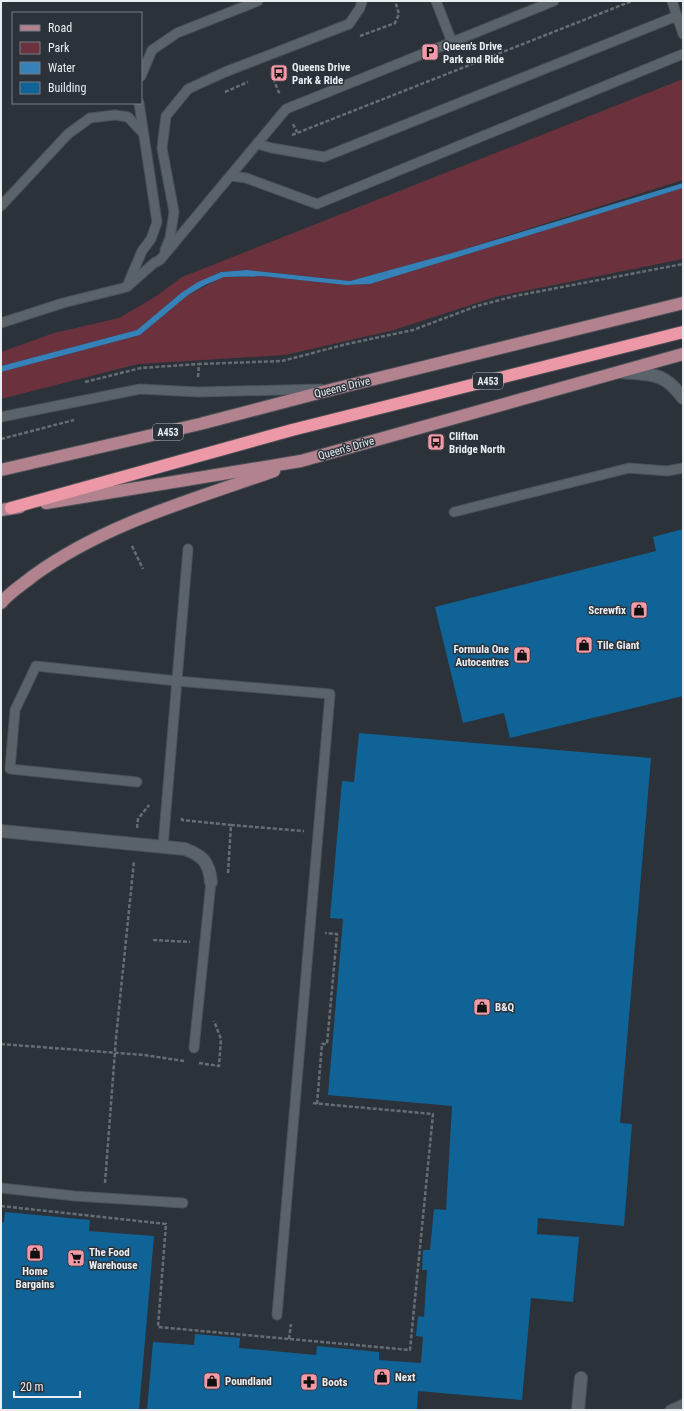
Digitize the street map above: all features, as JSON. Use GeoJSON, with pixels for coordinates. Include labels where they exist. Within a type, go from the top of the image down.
{"type":"FeatureCollection","features":[{"type":"Feature","properties":{"kind":"highway","name":"A453"},"geometry":{"type":"LineString","coordinates":[[6,509],[292,430],[683,332]]}},
{"type":"Feature","properties":{"kind":"main road","name":"Queens Drive"},"geometry":{"type":"LineString","coordinates":[[1,470],[200,424],[334,389],[683,303]]}},
{"type":"Feature","properties":{"kind":"main road","name":"Queen's Drive"},"geometry":{"type":"LineString","coordinates":[[6,509],[301,461],[683,354]]}},
{"type":"Feature","properties":{"kind":"main road"},"geometry":{"type":"LineString","coordinates":[[1,603],[7,596],[50,564],[116,528],[301,461]]}},
{"type":"Feature","properties":{"kind":"street"},"geometry":{"type":"LineString","coordinates":[[619,371],[664,378],[683,398]]}},
{"type":"Feature","properties":{"kind":"street"},"geometry":{"type":"LineString","coordinates":[[1,831],[136,843],[185,849],[195,852],[203,858],[209,869],[211,882]]}},
{"type":"Feature","properties":{"kind":"street"},"geometry":{"type":"LineString","coordinates":[[578,1410],[581,1378]]}},
{"type":"Feature","properties":{"kind":"lane"},"geometry":{"type":"LineString","coordinates":[[142,74],[152,50],[176,33],[258,1]]}},
{"type":"Feature","properties":{"kind":"lane"},"geometry":{"type":"LineString","coordinates":[[160,260],[170,238],[174,212],[162,148],[166,116],[188,89],[225,72],[349,24],[360,8],[362,1]]}},
{"type":"Feature","properties":{"kind":"lane"},"geometry":{"type":"LineString","coordinates":[[436,1],[452,42]]}},
{"type":"Feature","properties":{"kind":"lane"},"geometry":{"type":"LineString","coordinates":[[1,322],[63,303],[127,287],[154,263],[160,260],[286,109],[554,1]]}},
{"type":"Feature","properties":{"kind":"lane"},"geometry":{"type":"LineString","coordinates":[[672,1],[683,34]]}},
{"type":"Feature","properties":{"kind":"lane"},"geometry":{"type":"LineString","coordinates":[[257,144],[324,157],[677,16]]}},
{"type":"Feature","properties":{"kind":"lane"},"geometry":{"type":"LineString","coordinates":[[231,176],[246,178],[317,204],[683,54]]}},
{"type":"Feature","properties":{"kind":"lane"},"geometry":{"type":"LineString","coordinates":[[127,287],[142,251],[152,239],[157,222],[139,104]]}},
{"type":"Feature","properties":{"kind":"lane"},"geometry":{"type":"LineString","coordinates":[[1,206],[68,134],[90,118],[115,115],[128,117],[143,133]]}},
{"type":"Feature","properties":{"kind":"lane"},"geometry":{"type":"LineString","coordinates":[[1,417],[140,389],[198,392],[334,389]]}},
{"type":"Feature","properties":{"kind":"lane"},"geometry":{"type":"LineString","coordinates":[[454,512],[630,468],[666,471],[683,468]]}},
{"type":"Feature","properties":{"kind":"lane"},"geometry":{"type":"LineString","coordinates":[[163,846],[188,548]]}},
{"type":"Feature","properties":{"kind":"lane"},"geometry":{"type":"LineString","coordinates":[[137,782],[10,769],[15,710],[36,666],[177,681],[330,694],[320,832],[316,860],[295,1088],[277,1315]]}},
{"type":"Feature","properties":{"kind":"lane"},"geometry":{"type":"LineString","coordinates":[[194,1048],[211,882]]}},
{"type":"Feature","properties":{"kind":"lane"},"geometry":{"type":"LineString","coordinates":[[1,1188],[104,1198],[183,1203]]}},
{"type":"Feature","properties":{"kind":"lane"},"geometry":{"type":"LineString","coordinates":[[670,1410],[683,1404]]}},
{"type":"Feature","properties":{"kind":"path"},"geometry":{"type":"LineString","coordinates":[[297,132],[632,1]]}},
{"type":"Feature","properties":{"kind":"path"},"geometry":{"type":"LineString","coordinates":[[198,392],[199,364],[282,361],[347,344],[413,330],[477,306],[515,296],[683,264]]}},
{"type":"Feature","properties":{"kind":"path"},"geometry":{"type":"LineString","coordinates":[[1,439],[77,420]]}},
{"type":"Feature","properties":{"kind":"path"},"geometry":{"type":"LineString","coordinates":[[132,546],[143,569]]}},
{"type":"Feature","properties":{"kind":"path"},"geometry":{"type":"LineString","coordinates":[[102,1217],[115,1053],[138,819],[149,807],[150,800]]}},
{"type":"Feature","properties":{"kind":"path"},"geometry":{"type":"LineString","coordinates":[[182,813],[182,820],[320,832]]}},
{"type":"Feature","properties":{"kind":"path"},"geometry":{"type":"LineString","coordinates":[[228,877],[231,825]]}},
{"type":"Feature","properties":{"kind":"path"},"geometry":{"type":"LineString","coordinates":[[316,1104],[322,1044],[327,1044],[337,934],[325,932]]}},
{"type":"Feature","properties":{"kind":"path"},"geometry":{"type":"LineString","coordinates":[[153,940],[205,942]]}},
{"type":"Feature","properties":{"kind":"path"},"geometry":{"type":"LineString","coordinates":[[192,1062],[219,1066],[221,1039],[213,1020]]}},
{"type":"Feature","properties":{"kind":"path"},"geometry":{"type":"LineString","coordinates":[[1,1044],[115,1053],[185,1061]]}},
{"type":"Feature","properties":{"kind":"green space"},"geometry":{"type":"Polygon","coordinates":[[[683,79],[683,180],[452,253],[350,281],[247,270],[220,272],[181,293],[137,330],[1,366],[1,352],[54,333],[119,318],[155,297],[182,277],[683,79]]]}},
{"type":"Feature","properties":{"kind":"green space"},"geometry":{"type":"Polygon","coordinates":[[[683,188],[683,259],[495,297],[394,330],[285,355],[138,364],[1,399],[1,372],[140,335],[188,295],[223,277],[262,276],[346,285],[370,284],[683,188]]]}},
{"type":"Feature","properties":{"kind":"water"},"geometry":{"type":"Polygon","coordinates":[[[683,183],[683,188],[370,284],[346,285],[262,276],[224,277],[205,285],[188,295],[140,335],[1,372],[1,366],[137,330],[181,293],[198,282],[221,272],[247,270],[350,281],[452,253],[683,183]]]}},
{"type":"Feature","properties":{"kind":"building"},"geometry":{"type":"Polygon","coordinates":[[[683,529],[683,696],[510,738],[504,713],[463,723],[435,607],[656,551],[653,537],[683,529]]]}},
{"type":"Feature","properties":{"kind":"building","name":"B&Q"},"geometry":{"type":"Polygon","coordinates":[[[359,733],[651,758],[620,1123],[632,1124],[624,1226],[538,1218],[537,1234],[579,1237],[573,1302],[531,1298],[522,1400],[418,1391],[417,1410],[147,1410],[153,1342],[194,1345],[195,1334],[240,1338],[239,1348],[316,1355],[317,1346],[379,1352],[379,1360],[421,1363],[423,1337],[416,1336],[418,1316],[424,1317],[427,1270],[422,1270],[423,1250],[430,1250],[434,1209],[446,1210],[452,1106],[328,1095],[343,919],[330,918],[342,781],[354,782],[359,733]]]}},
{"type":"Feature","properties":{"kind":"building"},"geometry":{"type":"Polygon","coordinates":[[[5,1212],[90,1220],[89,1231],[154,1236],[139,1410],[1,1410],[1,1222],[4,1222],[5,1212]]]}},
{"type":"Feature","properties":{"kind":"place","name":"Queen's Drive Park and Ride"},"geometry":{"type":"Point","coordinates":[430,52]}},
{"type":"Feature","properties":{"kind":"place","name":"Queens Drive Park & Ride"},"geometry":{"type":"Point","coordinates":[279,73]}},
{"type":"Feature","properties":{"kind":"place","name":"Clifton Bridge North"},"geometry":{"type":"Point","coordinates":[436,442]}},
{"type":"Feature","properties":{"kind":"place","name":"Screwfix"},"geometry":{"type":"Point","coordinates":[639,610]}},
{"type":"Feature","properties":{"kind":"place","name":"Tile Giant"},"geometry":{"type":"Point","coordinates":[584,645]}},
{"type":"Feature","properties":{"kind":"place","name":"Formula One Autocentres"},"geometry":{"type":"Point","coordinates":[522,655]}},
{"type":"Feature","properties":{"kind":"place","name":"B&Q"},"geometry":{"type":"Point","coordinates":[482,1007]}},
{"type":"Feature","properties":{"kind":"place","name":"Home Bargains"},"geometry":{"type":"Point","coordinates":[35,1253]}},
{"type":"Feature","properties":{"kind":"place","name":"The Food Warehouse"},"geometry":{"type":"Point","coordinates":[76,1258]}},
{"type":"Feature","properties":{"kind":"place","name":"Next"},"geometry":{"type":"Point","coordinates":[382,1377]}},
{"type":"Feature","properties":{"kind":"place","name":"Poundland"},"geometry":{"type":"Point","coordinates":[212,1381]}},
{"type":"Feature","properties":{"kind":"place","name":"Boots"},"geometry":{"type":"Point","coordinates":[309,1382]}}]}
